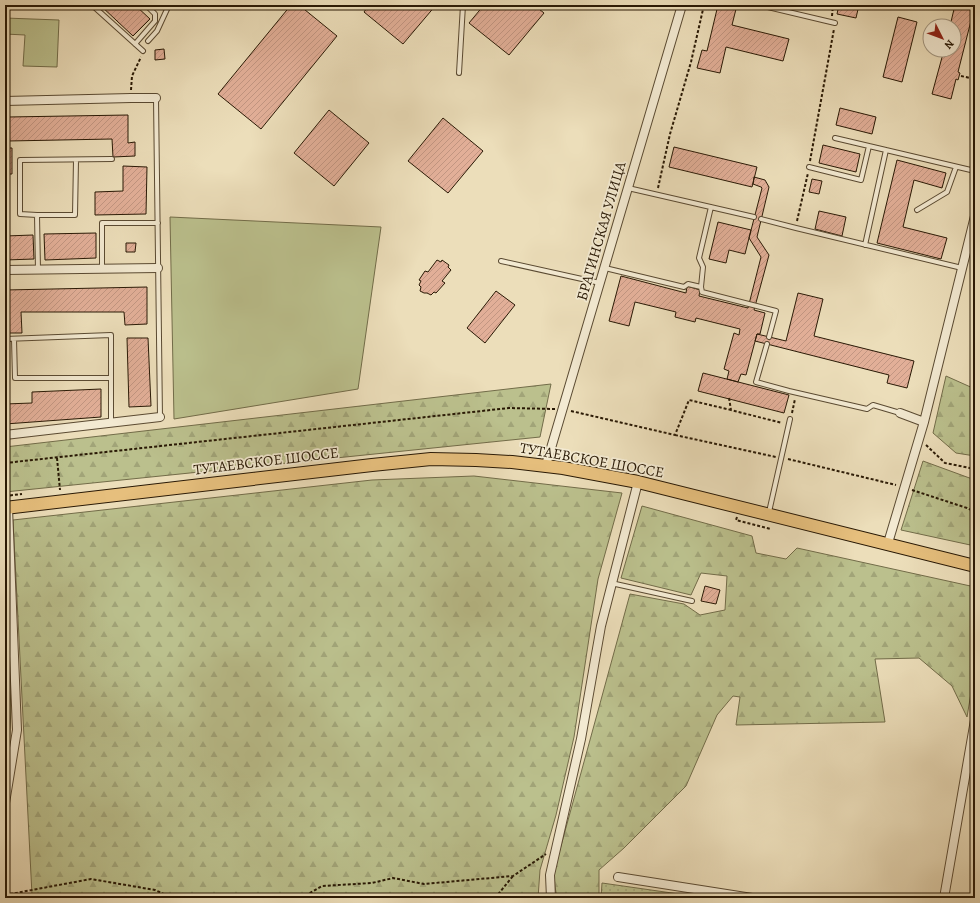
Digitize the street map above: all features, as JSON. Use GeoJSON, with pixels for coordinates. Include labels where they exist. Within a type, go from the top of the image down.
{"type":"FeatureCollection","features":[{"type":"Feature","properties":{"kind":"main road","name":"ТУТАЕВСКОЕ ШОССЕ"},"geometry":{"type":"LineString","coordinates":[[6,508],[372,465],[431,460],[512,462],[546,465],[638,482],[975,566]]}},
{"type":"Feature","properties":{"kind":"street","name":"БРАГИНСКАЯ УЛИЦА"},"geometry":{"type":"LineString","coordinates":[[546,465],[682,5]]}},
{"type":"Feature","properties":{"kind":"street"},"geometry":{"type":"LineString","coordinates":[[5,101],[156,98]]}},
{"type":"Feature","properties":{"kind":"street"},"geometry":{"type":"LineString","coordinates":[[888,544],[919,442],[975,216]]}},
{"type":"Feature","properties":{"kind":"street"},"geometry":{"type":"LineString","coordinates":[[5,270],[158,268]]}},
{"type":"Feature","properties":{"kind":"street"},"geometry":{"type":"LineString","coordinates":[[900,413],[924,422]]}},
{"type":"Feature","properties":{"kind":"street"},"geometry":{"type":"LineString","coordinates":[[5,435],[160,417]]}},
{"type":"Feature","properties":{"kind":"street"},"geometry":{"type":"LineString","coordinates":[[551,898],[550,875],[581,739],[601,626],[638,482]]}},
{"type":"Feature","properties":{"kind":"street"},"geometry":{"type":"LineString","coordinates":[[5,803],[17,730],[6,508]]}},
{"type":"Feature","properties":{"kind":"street"},"geometry":{"type":"LineString","coordinates":[[944,898],[975,720]]}},
{"type":"Feature","properties":{"kind":"street"},"geometry":{"type":"LineString","coordinates":[[618,877],[752,898]]}},
{"type":"Feature","properties":{"kind":"lane"},"geometry":{"type":"LineString","coordinates":[[92,5],[143,51]]}},
{"type":"Feature","properties":{"kind":"lane"},"geometry":{"type":"LineString","coordinates":[[135,44],[156,18],[155,14],[146,5]]}},
{"type":"Feature","properties":{"kind":"lane"},"geometry":{"type":"LineString","coordinates":[[148,41],[157,31],[169,5]]}},
{"type":"Feature","properties":{"kind":"lane"},"geometry":{"type":"LineString","coordinates":[[459,73],[463,5]]}},
{"type":"Feature","properties":{"kind":"lane"},"geometry":{"type":"LineString","coordinates":[[759,5],[835,23]]}},
{"type":"Feature","properties":{"kind":"lane"},"geometry":{"type":"LineString","coordinates":[[156,98],[160,417]]}},
{"type":"Feature","properties":{"kind":"lane"},"geometry":{"type":"LineString","coordinates":[[835,138],[975,171]]}},
{"type":"Feature","properties":{"kind":"lane"},"geometry":{"type":"LineString","coordinates":[[809,168],[861,180],[868,146]]}},
{"type":"Feature","properties":{"kind":"lane"},"geometry":{"type":"LineString","coordinates":[[865,245],[886,150]]}},
{"type":"Feature","properties":{"kind":"lane"},"geometry":{"type":"LineString","coordinates":[[76,160],[75,214],[20,214],[20,160],[76,160],[112,160]]}},
{"type":"Feature","properties":{"kind":"lane"},"geometry":{"type":"LineString","coordinates":[[916,210],[947,192],[956,167]]}},
{"type":"Feature","properties":{"kind":"lane"},"geometry":{"type":"LineString","coordinates":[[628,188],[754,217]]}},
{"type":"Feature","properties":{"kind":"lane"},"geometry":{"type":"LineString","coordinates":[[711,207],[699,258],[703,267],[702,292],[776,311],[769,336]]}},
{"type":"Feature","properties":{"kind":"lane"},"geometry":{"type":"LineString","coordinates":[[37,215],[38,270]]}},
{"type":"Feature","properties":{"kind":"lane"},"geometry":{"type":"LineString","coordinates":[[762,219],[962,268]]}},
{"type":"Feature","properties":{"kind":"lane"},"geometry":{"type":"LineString","coordinates":[[102,269],[102,223],[158,223]]}},
{"type":"Feature","properties":{"kind":"lane"},"geometry":{"type":"LineString","coordinates":[[501,261],[601,283]]}},
{"type":"Feature","properties":{"kind":"lane"},"geometry":{"type":"LineString","coordinates":[[605,268],[684,288],[688,284],[701,287]]}},
{"type":"Feature","properties":{"kind":"lane"},"geometry":{"type":"LineString","coordinates":[[5,339],[14,340],[111,335],[111,423]]}},
{"type":"Feature","properties":{"kind":"lane"},"geometry":{"type":"LineString","coordinates":[[14,340],[14,378],[111,378]]}},
{"type":"Feature","properties":{"kind":"lane"},"geometry":{"type":"LineString","coordinates":[[767,344],[756,382],[867,409],[873,406],[900,413]]}},
{"type":"Feature","properties":{"kind":"lane"},"geometry":{"type":"LineString","coordinates":[[769,515],[790,420]]}},
{"type":"Feature","properties":{"kind":"lane"},"geometry":{"type":"LineString","coordinates":[[611,583],[692,601]]}},
{"type":"Feature","properties":{"kind":"path"},"geometry":{"type":"LineString","coordinates":[[656,194],[670,134],[691,62],[704,5]]}},
{"type":"Feature","properties":{"kind":"path"},"geometry":{"type":"LineString","coordinates":[[796,228],[809,168],[835,23],[832,15],[833,5]]}},
{"type":"Feature","properties":{"kind":"path"},"geometry":{"type":"LineString","coordinates":[[131,98],[132,76],[143,51]]}},
{"type":"Feature","properties":{"kind":"path"},"geometry":{"type":"LineString","coordinates":[[961,76],[975,79]]}},
{"type":"Feature","properties":{"kind":"path"},"geometry":{"type":"LineString","coordinates":[[790,420],[797,393]]}},
{"type":"Feature","properties":{"kind":"path"},"geometry":{"type":"LineString","coordinates":[[728,398],[731,410]]}},
{"type":"Feature","properties":{"kind":"path"},"geometry":{"type":"LineString","coordinates":[[675,434],[689,400],[789,425]]}},
{"type":"Feature","properties":{"kind":"path"},"geometry":{"type":"LineString","coordinates":[[5,463],[509,408],[563,410],[905,487],[975,512]]}},
{"type":"Feature","properties":{"kind":"path"},"geometry":{"type":"LineString","coordinates":[[919,442],[926,444],[945,463],[975,469]]}},
{"type":"Feature","properties":{"kind":"path"},"geometry":{"type":"LineString","coordinates":[[57,458],[60,490]]}},
{"type":"Feature","properties":{"kind":"path"},"geometry":{"type":"LineString","coordinates":[[495,898],[513,876],[556,847]]}},
{"type":"Feature","properties":{"kind":"path"},"geometry":{"type":"LineString","coordinates":[[301,898],[322,886],[372,883],[393,878],[424,884],[513,876]]}},
{"type":"Feature","properties":{"kind":"path"},"geometry":{"type":"LineString","coordinates":[[5,896],[91,879],[155,890],[173,898]]}},
{"type":"Feature","properties":{"kind":"green space"},"geometry":{"type":"Polygon","coordinates":[[[5,18],[59,20],[57,67],[23,66],[25,35],[5,34],[5,18]]]}},
{"type":"Feature","properties":{"kind":"green space"},"geometry":{"type":"Polygon","coordinates":[[[170,217],[381,227],[358,389],[174,419],[170,217]]]}},
{"type":"Feature","properties":{"kind":"green space"},"geometry":{"type":"Polygon","coordinates":[[[946,376],[975,389],[975,456],[956,453],[933,433],[946,376]]]}},
{"type":"Feature","properties":{"kind":"green space"},"geometry":{"type":"Polygon","coordinates":[[[551,384],[540,437],[5,492],[5,447],[551,384]]]}},
{"type":"Feature","properties":{"kind":"green space"},"geometry":{"type":"Polygon","coordinates":[[[923,461],[975,480],[975,546],[901,530],[923,461]]]}},
{"type":"Feature","properties":{"kind":"green space"},"geometry":{"type":"Polygon","coordinates":[[[474,476],[622,493],[598,579],[574,737],[556,815],[540,870],[538,898],[24,898],[32,895],[13,520],[372,480],[474,476]]]}},
{"type":"Feature","properties":{"kind":"green space"},"geometry":{"type":"Polygon","coordinates":[[[642,506],[752,536],[756,553],[786,559],[797,548],[975,587],[975,669],[967,717],[952,686],[919,658],[875,659],[885,722],[736,725],[740,697],[733,696],[717,715],[686,786],[624,848],[599,870],[599,898],[557,898],[553,875],[630,594],[684,604],[700,615],[725,610],[727,576],[701,573],[691,595],[621,578],[642,506]]]}},
{"type":"Feature","properties":{"kind":"green space"},"geometry":{"type":"Polygon","coordinates":[[[5,595],[11,709],[5,829],[5,595]]]}},
{"type":"Feature","properties":{"kind":"green space"},"geometry":{"type":"Polygon","coordinates":[[[602,883],[707,898],[601,898],[602,883]]]}},
{"type":"Feature","properties":{"kind":"building"},"geometry":{"type":"Polygon","coordinates":[[[100,5],[135,5],[150,19],[133,36],[100,5]]]}},
{"type":"Feature","properties":{"kind":"building"},"geometry":{"type":"Polygon","coordinates":[[[291,5],[299,5],[337,36],[261,129],[218,94],[291,5]]]}},
{"type":"Feature","properties":{"kind":"building"},"geometry":{"type":"Polygon","coordinates":[[[369,5],[436,5],[403,44],[364,12],[369,5]]]}},
{"type":"Feature","properties":{"kind":"building"},"geometry":{"type":"Polygon","coordinates":[[[484,5],[534,5],[544,13],[509,55],[469,23],[484,5]]]}},
{"type":"Feature","properties":{"kind":"building"},"geometry":{"type":"Polygon","coordinates":[[[718,5],[737,5],[732,25],[789,39],[783,61],[726,47],[720,73],[697,68],[702,50],[707,51],[718,5]]]}},
{"type":"Feature","properties":{"kind":"building"},"geometry":{"type":"Polygon","coordinates":[[[839,5],[859,5],[856,18],[837,14],[839,5]]]}},
{"type":"Feature","properties":{"kind":"building"},"geometry":{"type":"Polygon","coordinates":[[[955,5],[975,5],[962,56],[962,18],[952,18],[955,5]]]}},
{"type":"Feature","properties":{"kind":"building"},"geometry":{"type":"Polygon","coordinates":[[[898,17],[917,22],[902,82],[883,77],[898,17]]]}},
{"type":"Feature","properties":{"kind":"building"},"geometry":{"type":"Polygon","coordinates":[[[164,49],[165,59],[155,60],[155,50],[164,49]]]}},
{"type":"Feature","properties":{"kind":"building"},"geometry":{"type":"Polygon","coordinates":[[[942,58],[962,58],[958,72],[960,73],[958,80],[956,79],[951,99],[932,94],[942,58]]]}},
{"type":"Feature","properties":{"kind":"building"},"geometry":{"type":"Polygon","coordinates":[[[840,108],[876,117],[872,134],[836,125],[840,108]]]}},
{"type":"Feature","properties":{"kind":"building"},"geometry":{"type":"Polygon","coordinates":[[[329,110],[369,143],[334,186],[294,153],[329,110]]]}},
{"type":"Feature","properties":{"kind":"building"},"geometry":{"type":"Polygon","coordinates":[[[128,115],[128,143],[135,142],[135,156],[113,157],[112,139],[8,141],[8,117],[128,115]]]}},
{"type":"Feature","properties":{"kind":"building"},"geometry":{"type":"Polygon","coordinates":[[[443,118],[483,151],[448,193],[408,161],[443,118]]]}},
{"type":"Feature","properties":{"kind":"building"},"geometry":{"type":"Polygon","coordinates":[[[823,145],[860,154],[856,172],[819,163],[823,145]]]}},
{"type":"Feature","properties":{"kind":"building"},"geometry":{"type":"Polygon","coordinates":[[[674,147],[757,167],[752,187],[669,167],[674,147]]]}},
{"type":"Feature","properties":{"kind":"building"},"geometry":{"type":"Polygon","coordinates":[[[5,148],[12,148],[12,174],[5,174],[5,148]]]}},
{"type":"Feature","properties":{"kind":"building"},"geometry":{"type":"Polygon","coordinates":[[[897,160],[946,173],[942,188],[914,180],[903,227],[947,238],[941,259],[877,243],[897,160]]]}},
{"type":"Feature","properties":{"kind":"building"},"geometry":{"type":"Polygon","coordinates":[[[123,166],[147,167],[146,214],[95,215],[95,192],[123,191],[123,166]]]}},
{"type":"Feature","properties":{"kind":"building"},"geometry":{"type":"Polygon","coordinates":[[[754,177],[765,180],[769,187],[757,237],[769,255],[754,310],[765,313],[760,334],[757,334],[746,375],[741,374],[738,382],[727,379],[729,371],[724,369],[734,333],[739,335],[740,329],[696,318],[695,322],[675,317],[676,312],[635,302],[629,326],[609,321],[621,276],[686,293],[687,286],[700,290],[699,296],[748,308],[761,257],[749,238],[762,188],[753,184],[754,177]]]}},
{"type":"Feature","properties":{"kind":"building"},"geometry":{"type":"Polygon","coordinates":[[[812,179],[822,181],[819,194],[809,192],[812,179]]]}},
{"type":"Feature","properties":{"kind":"building"},"geometry":{"type":"Polygon","coordinates":[[[819,211],[846,217],[842,236],[815,229],[819,211]]]}},
{"type":"Feature","properties":{"kind":"building"},"geometry":{"type":"Polygon","coordinates":[[[718,222],[751,230],[745,254],[729,250],[726,263],[709,259],[718,222]]]}},
{"type":"Feature","properties":{"kind":"building"},"geometry":{"type":"Polygon","coordinates":[[[96,233],[96,258],[45,260],[44,234],[96,233]]]}},
{"type":"Feature","properties":{"kind":"building"},"geometry":{"type":"Polygon","coordinates":[[[33,235],[34,259],[5,260],[5,236],[33,235]]]}},
{"type":"Feature","properties":{"kind":"building"},"geometry":{"type":"Polygon","coordinates":[[[126,243],[136,243],[135,252],[126,252],[126,243]]]}},
{"type":"Feature","properties":{"kind":"building"},"geometry":{"type":"Polygon","coordinates":[[[437,260],[441,262],[442,260],[449,265],[448,267],[451,270],[442,281],[445,283],[436,293],[434,292],[431,295],[420,291],[421,287],[419,285],[421,281],[419,280],[425,271],[428,272],[437,260]]]}},
{"type":"Feature","properties":{"kind":"building"},"geometry":{"type":"Polygon","coordinates":[[[147,287],[147,324],[125,325],[124,312],[21,312],[22,333],[5,333],[5,290],[147,287]]]}},
{"type":"Feature","properties":{"kind":"building"},"geometry":{"type":"Polygon","coordinates":[[[496,291],[515,305],[485,343],[467,328],[496,291]]]}},
{"type":"Feature","properties":{"kind":"building"},"geometry":{"type":"Polygon","coordinates":[[[798,293],[823,299],[814,336],[914,361],[907,388],[887,383],[889,375],[755,341],[757,334],[786,341],[798,293]]]}},
{"type":"Feature","properties":{"kind":"building"},"geometry":{"type":"Polygon","coordinates":[[[127,338],[148,338],[151,406],[129,407],[127,338]]]}},
{"type":"Feature","properties":{"kind":"building"},"geometry":{"type":"Polygon","coordinates":[[[703,373],[789,395],[784,413],[698,391],[703,373]]]}},
{"type":"Feature","properties":{"kind":"building"},"geometry":{"type":"Polygon","coordinates":[[[101,389],[101,417],[5,424],[5,404],[32,403],[32,392],[101,389]]]}},
{"type":"Feature","properties":{"kind":"building"},"geometry":{"type":"Polygon","coordinates":[[[705,586],[720,590],[716,604],[701,601],[705,586]]]}}]}
